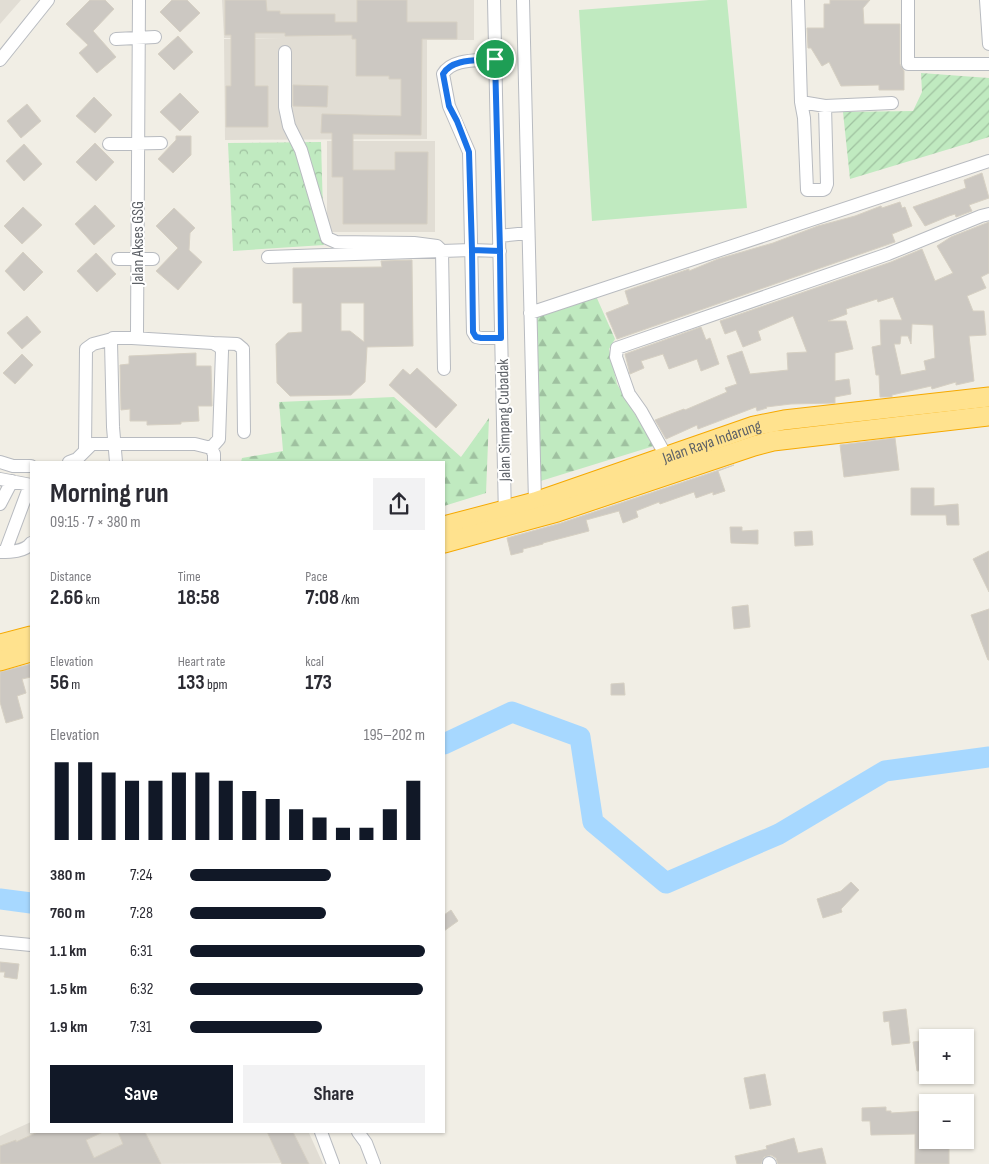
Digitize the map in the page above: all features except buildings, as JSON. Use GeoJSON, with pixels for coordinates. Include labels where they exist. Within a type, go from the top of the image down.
{"type":"FeatureCollection","features":[{"type":"Feature","properties":{"kind":"highway","name":"Jalan Raya Indarung"},"geometry":{"type":"LineString","coordinates":[[445,526],[505,518],[528,520],[754,446],[927,414],[989,396]]}},
{"type":"Feature","properties":{"kind":"highway","name":"Jalan Raya Indarung"},"geometry":{"type":"LineString","coordinates":[[445,543],[505,518],[535,502],[754,426],[775,422],[927,414],[989,416]]}},
{"type":"Feature","properties":{"kind":"highway"},"geometry":{"type":"LineString","coordinates":[[0,644],[30,636]]}},
{"type":"Feature","properties":{"kind":"highway"},"geometry":{"type":"LineString","coordinates":[[0,661],[30,652]]}},
{"type":"Feature","properties":{"kind":"street"},"geometry":{"type":"LineString","coordinates":[[0,60],[48,0]]}},
{"type":"Feature","properties":{"kind":"street","name":"Jalan Akses GSG"},"geometry":{"type":"LineString","coordinates":[[132,338],[135,338],[137,333],[139,0]]}},
{"type":"Feature","properties":{"kind":"street","name":"Jalan Simpang Cubadak"},"geometry":{"type":"LineString","coordinates":[[494,0],[505,518]]}},
{"type":"Feature","properties":{"kind":"street","name":"Jalan Simpang Cubadak"},"geometry":{"type":"LineString","coordinates":[[523,0],[535,502]]}},
{"type":"Feature","properties":{"kind":"street"},"geometry":{"type":"LineString","coordinates":[[798,0],[801,102],[804,118],[807,190],[823,190],[827,184],[825,106]]}},
{"type":"Feature","properties":{"kind":"street"},"geometry":{"type":"LineString","coordinates":[[908,0],[908,64],[989,64]]}},
{"type":"Feature","properties":{"kind":"street"},"geometry":{"type":"LineString","coordinates":[[986,0],[989,44]]}},
{"type":"Feature","properties":{"kind":"street"},"geometry":{"type":"LineString","coordinates":[[116,39],[155,37]]}},
{"type":"Feature","properties":{"kind":"street"},"geometry":{"type":"LineString","coordinates":[[285,52],[285,108],[289,126],[301,150],[327,238],[336,242],[414,243],[437,246],[442,251],[444,369]]}},
{"type":"Feature","properties":{"kind":"street"},"geometry":{"type":"LineString","coordinates":[[495,59],[454,63],[446,68],[443,74],[449,106],[469,152],[473,332],[476,337],[501,338]]}},
{"type":"Feature","properties":{"kind":"street"},"geometry":{"type":"LineString","coordinates":[[801,102],[825,106],[892,103]]}},
{"type":"Feature","properties":{"kind":"street"},"geometry":{"type":"LineString","coordinates":[[109,144],[161,143]]}},
{"type":"Feature","properties":{"kind":"street"},"geometry":{"type":"LineString","coordinates":[[530,313],[989,161]]}},
{"type":"Feature","properties":{"kind":"street"},"geometry":{"type":"LineString","coordinates":[[666,456],[641,411],[629,394],[616,357],[617,348],[888,254],[989,214]]}},
{"type":"Feature","properties":{"kind":"street"},"geometry":{"type":"LineString","coordinates":[[499,236],[528,233]]}},
{"type":"Feature","properties":{"kind":"street"},"geometry":{"type":"LineString","coordinates":[[268,257],[472,250],[500,251]]}},
{"type":"Feature","properties":{"kind":"street"},"geometry":{"type":"LineString","coordinates":[[118,259],[153,259]]}},
{"type":"Feature","properties":{"kind":"street"},"geometry":{"type":"LineString","coordinates":[[85,450],[86,350],[93,344],[112,339],[132,338],[237,344],[243,349],[244,432]]}},
{"type":"Feature","properties":{"kind":"street"},"geometry":{"type":"LineString","coordinates":[[112,339],[113,428],[116,461]]}},
{"type":"Feature","properties":{"kind":"street"},"geometry":{"type":"LineString","coordinates":[[210,448],[219,439],[222,351],[220,347],[213,343]]}},
{"type":"Feature","properties":{"kind":"street"},"geometry":{"type":"LineString","coordinates":[[72,461],[77,459],[92,444],[114,443],[194,444],[210,448],[214,454],[214,461]]}},
{"type":"Feature","properties":{"kind":"street"},"geometry":{"type":"LineString","coordinates":[[0,462],[13,466],[30,466]]}},
{"type":"Feature","properties":{"kind":"street"},"geometry":{"type":"LineString","coordinates":[[0,504],[6,480],[30,485]]}},
{"type":"Feature","properties":{"kind":"street"},"geometry":{"type":"LineString","coordinates":[[2,552],[30,487]]}},
{"type":"Feature","properties":{"kind":"street"},"geometry":{"type":"LineString","coordinates":[[528,520],[535,502]]}},
{"type":"Feature","properties":{"kind":"street"},"geometry":{"type":"LineString","coordinates":[[2,552],[24,549],[30,544]]}},
{"type":"Feature","properties":{"kind":"street"},"geometry":{"type":"LineString","coordinates":[[0,942],[30,946]]}},
{"type":"Feature","properties":{"kind":"street"},"geometry":{"type":"LineString","coordinates":[[321,1133],[332,1164]]}},
{"type":"Feature","properties":{"kind":"street"},"geometry":{"type":"LineString","coordinates":[[359,1133],[366,1143],[374,1164]]}},
{"type":"Feature","properties":{"kind":"shaded area"},"geometry":{"type":"Polygon","coordinates":[[[0,0],[21,0],[0,24],[0,0]]]}},
{"type":"Feature","properties":{"kind":"shaded area"},"geometry":{"type":"Polygon","coordinates":[[[222,0],[474,0],[474,40],[427,40],[427,139],[225,140],[224,39],[282,39],[224,38],[222,0]]]}},
{"type":"Feature","properties":{"kind":"shaded area"},"geometry":{"type":"Polygon","coordinates":[[[327,141],[435,141],[435,232],[327,232],[327,141]]]}},
{"type":"Feature","properties":{"kind":"shaded area"},"geometry":{"type":"Polygon","coordinates":[[[30,1122],[30,1133],[267,1133],[282,1163],[123,1164],[115,1148],[97,1157],[100,1164],[0,1164],[0,1136],[30,1122]]]}},
{"type":"Feature","properties":{"kind":"shaded area"},"geometry":{"type":"Polygon","coordinates":[[[293,1133],[309,1133],[323,1164],[309,1164],[293,1133]]]}},
{"type":"Feature","properties":{"kind":"green space"},"geometry":{"type":"Polygon","coordinates":[[[727,0],[747,208],[592,221],[579,10],[727,0]]]}},
{"type":"Feature","properties":{"kind":"green space"},"geometry":{"type":"Polygon","coordinates":[[[921,73],[989,78],[989,137],[850,179],[843,112],[913,111],[922,92],[921,73]]]}},
{"type":"Feature","properties":{"kind":"green space"},"geometry":{"type":"Polygon","coordinates":[[[321,142],[324,245],[233,251],[228,143],[321,142]]]}},
{"type":"Feature","properties":{"kind":"green space"},"geometry":{"type":"Polygon","coordinates":[[[596,296],[615,339],[609,349],[617,384],[654,446],[531,484],[529,318],[596,296]]]}},
{"type":"Feature","properties":{"kind":"green space"},"geometry":{"type":"Polygon","coordinates":[[[394,397],[461,457],[489,418],[486,493],[445,506],[445,461],[241,461],[242,458],[283,451],[279,402],[394,397]]]}},
{"type":"Feature","properties":{"kind":"waterway"},"geometry":{"type":"LineString","coordinates":[[445,744],[512,712],[580,737],[593,822],[666,883],[779,834],[885,771],[989,757]]}},
{"type":"Feature","properties":{"kind":"waterway"},"geometry":{"type":"LineString","coordinates":[[0,899],[30,903]]}},
{"type":"Feature","properties":{"kind":"route"},"geometry":{"type":"LineString","coordinates":[[495,59],[454,63],[446,68],[443,74],[449,106],[469,152],[472,250],[500,251],[501,338],[481,338],[476,337],[473,332],[472,250],[500,251],[495,59]]}}]}
